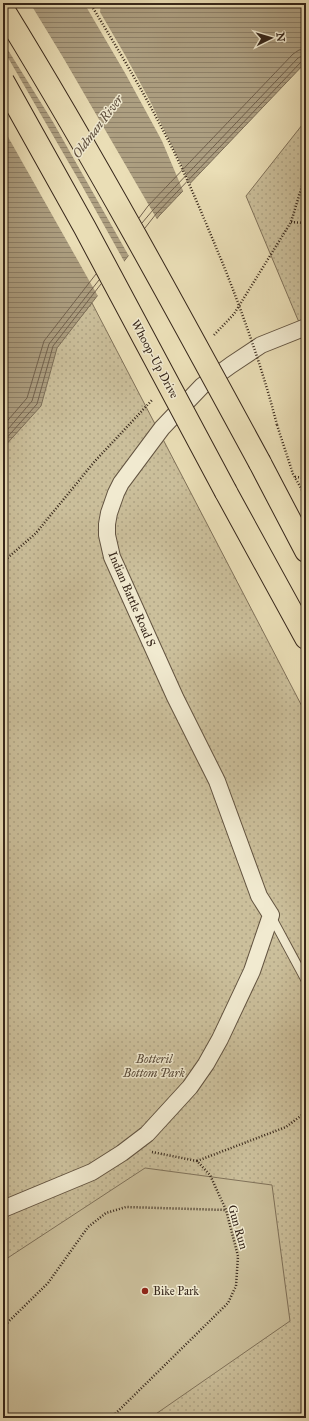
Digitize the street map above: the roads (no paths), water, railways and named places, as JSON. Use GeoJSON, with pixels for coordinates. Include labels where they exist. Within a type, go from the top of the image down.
{"type":"FeatureCollection","features":[{"type":"Feature","properties":{"kind":"highway"},"geometry":{"type":"LineString","coordinates":[[3,9],[40,68],[117,203],[260,463],[306,551]]}},
{"type":"Feature","properties":{"kind":"highway","name":"Whoop-Up Drive"},"geometry":{"type":"LineString","coordinates":[[3,81],[306,638]]}},
{"type":"Feature","properties":{"kind":"highway"},"geometry":{"type":"LineString","coordinates":[[260,463],[306,538]]}},
{"type":"Feature","properties":{"kind":"street","name":"Indian Battle Road S"},"geometry":{"type":"LineString","coordinates":[[271,915],[259,896],[217,781],[175,697],[112,557],[107,535],[109,513],[120,483],[162,428],[202,386],[262,345],[306,327]]}},
{"type":"Feature","properties":{"kind":"street"},"geometry":{"type":"LineString","coordinates":[[3,1209],[92,1172],[122,1154],[147,1134],[190,1087],[206,1064],[220,1039],[252,971],[271,915]]}},
{"type":"Feature","properties":{"kind":"lane"},"geometry":{"type":"LineString","coordinates":[[271,915],[306,981]]}},
{"type":"Feature","properties":{"kind":"water","name":"Oldman River"},"geometry":{"type":"Polygon","coordinates":[[[3,3],[306,3],[306,62],[159,216],[57,348],[41,406],[3,448],[3,3]]]}},
{"type":"Feature","properties":{"kind":"place","name":"Bike Park"},"geometry":{"type":"Point","coordinates":[145,1291]}},
{"type":"Feature","properties":{"kind":"park label","name":"Botteril Bottom Park"},"geometry":{"type":"Point","coordinates":[154,1066]}}]}
